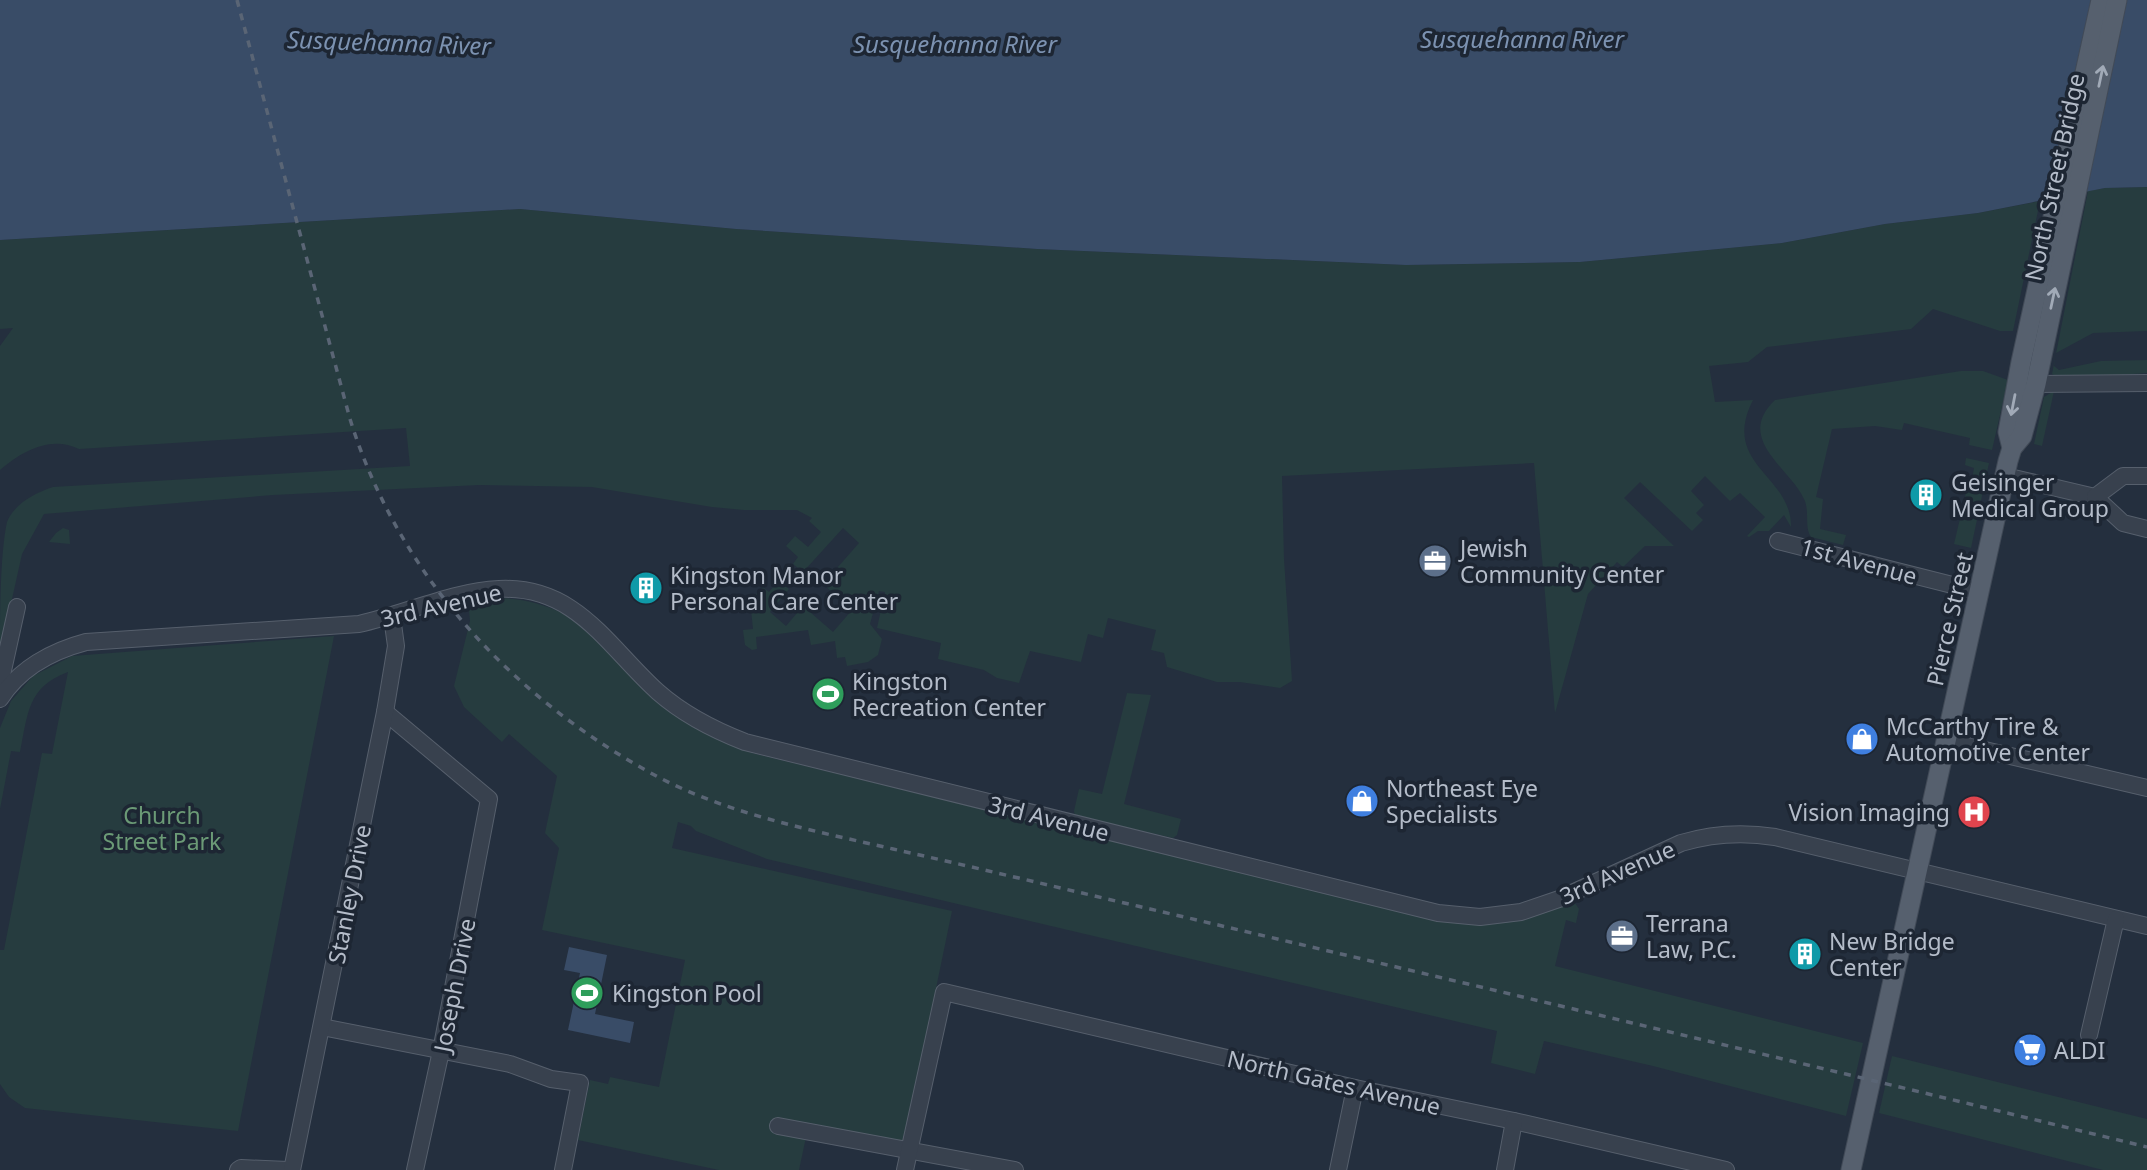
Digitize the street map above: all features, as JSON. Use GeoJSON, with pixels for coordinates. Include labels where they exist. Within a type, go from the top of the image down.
{"type":"FeatureCollection","features":[{"type":"Feature","properties":{"kind":"main road","name":"North Street Bridge"},"geometry":{"type":"LineString","coordinates":[[2032,371],[2101,0]]}},
{"type":"Feature","properties":{"kind":"main road","name":"North Street Bridge"},"geometry":{"type":"LineString","coordinates":[[2032,371],[2117,0]]}},
{"type":"Feature","properties":{"kind":"main road","name":"Pierce Street"},"geometry":{"type":"LineString","coordinates":[[2012,448],[2008,432],[2032,371]]}},
{"type":"Feature","properties":{"kind":"main road","name":"Pierce Street"},"geometry":{"type":"LineString","coordinates":[[1851,1170],[2005,476],[2012,448],[2022,436],[2032,371]]}},
{"type":"Feature","properties":{"kind":"street"},"geometry":{"type":"LineString","coordinates":[[2032,371],[2147,383]]}},
{"type":"Feature","properties":{"kind":"street"},"geometry":{"type":"LineString","coordinates":[[2005,476],[2095,497],[2123,523],[2147,529]]}},
{"type":"Feature","properties":{"kind":"street"},"geometry":{"type":"LineString","coordinates":[[2095,497],[2123,476],[2147,476]]}},
{"type":"Feature","properties":{"kind":"street","name":"1st Avenue"},"geometry":{"type":"LineString","coordinates":[[1778,541],[1980,592]]}},
{"type":"Feature","properties":{"kind":"street","name":"3rd Avenue"},"geometry":{"type":"LineString","coordinates":[[0,699],[13,682],[44,658],[86,642],[339,626],[392,617],[483,590],[513,589],[530,591],[561,602],[574,610],[595,626],[669,701],[712,727],[745,742],[1438,913],[1480,917],[1521,912],[1559,899],[1681,843],[1728,835],[1758,834],[2147,926]]}},
{"type":"Feature","properties":{"kind":"street"},"geometry":{"type":"LineString","coordinates":[[0,684],[17,607]]}},
{"type":"Feature","properties":{"kind":"street","name":"Stanley Drive"},"geometry":{"type":"LineString","coordinates":[[290,1170],[322,1027],[385,712],[396,646],[392,617]]}},
{"type":"Feature","properties":{"kind":"street","name":"Joseph Drive"},"geometry":{"type":"LineString","coordinates":[[385,712],[489,799],[441,1051],[415,1170]]}},
{"type":"Feature","properties":{"kind":"street"},"geometry":{"type":"LineString","coordinates":[[1947,741],[2147,788]]}},
{"type":"Feature","properties":{"kind":"street"},"geometry":{"type":"LineString","coordinates":[[2089,1035],[2116,919]]}},
{"type":"Feature","properties":{"kind":"street","name":"North Gates Avenue"},"geometry":{"type":"LineString","coordinates":[[909,1149],[944,992],[1354,1088],[1514,1121],[1672,1164],[1726,1170]]}},
{"type":"Feature","properties":{"kind":"street"},"geometry":{"type":"LineString","coordinates":[[322,1027],[510,1064],[551,1079],[580,1083],[563,1170]]}},
{"type":"Feature","properties":{"kind":"street"},"geometry":{"type":"LineString","coordinates":[[1338,1170],[1354,1088]]}},
{"type":"Feature","properties":{"kind":"street"},"geometry":{"type":"LineString","coordinates":[[1505,1170],[1514,1121]]}},
{"type":"Feature","properties":{"kind":"street"},"geometry":{"type":"LineString","coordinates":[[778,1126],[1015,1170]]}},
{"type":"Feature","properties":{"kind":"street"},"geometry":{"type":"LineString","coordinates":[[905,1170],[909,1149]]}},
{"type":"Feature","properties":{"kind":"street"},"geometry":{"type":"LineString","coordinates":[[238,1170],[290,1170]]}},
{"type":"Feature","properties":{"kind":"green space"},"geometry":{"type":"Polygon","coordinates":[[[2147,187],[2147,331],[2093,333],[2056,353],[2088,191],[2147,187]]]}},
{"type":"Feature","properties":{"kind":"green space"},"geometry":{"type":"Polygon","coordinates":[[[2040,201],[2013,331],[2000,331],[1933,309],[1911,329],[1767,347],[1748,362],[1709,366],[1715,402],[1753,400],[1745,422],[1745,440],[1751,455],[1781,494],[1788,509],[1791,527],[1784,515],[1769,531],[1758,531],[1747,536],[1765,517],[1740,493],[1730,501],[1705,476],[1691,491],[1704,505],[1696,513],[1703,520],[1692,531],[1640,482],[1624,498],[1674,546],[1645,546],[1623,567],[1617,562],[1588,594],[1555,713],[1534,463],[1282,476],[1292,681],[1280,688],[1240,682],[1217,682],[1167,667],[1164,653],[1151,650],[1156,630],[1108,618],[1103,638],[1088,634],[1081,662],[1030,651],[1019,683],[997,678],[984,670],[938,659],[941,643],[877,628],[885,592],[879,591],[870,624],[882,639],[878,655],[868,662],[847,666],[845,657],[837,658],[835,641],[811,645],[808,630],[756,637],[757,649],[752,650],[745,645],[743,630],[753,629],[750,600],[763,587],[769,592],[779,580],[789,589],[770,612],[786,626],[803,606],[833,632],[852,610],[823,584],[859,543],[843,528],[803,572],[793,564],[798,557],[786,546],[795,536],[808,547],[821,532],[809,521],[812,518],[797,510],[712,507],[592,487],[479,485],[273,495],[44,514],[22,554],[0,653],[0,604],[7,522],[20,505],[39,492],[53,487],[410,466],[406,428],[79,449],[68,445],[48,444],[27,451],[0,470],[0,346],[13,328],[0,329],[0,240],[520,209],[736,229],[1037,249],[1406,265],[1580,262],[1782,243],[1885,224],[1978,213],[2040,201]]]}},
{"type":"Feature","properties":{"kind":"green space"},"geometry":{"type":"Polygon","coordinates":[[[2056,356],[2054,366],[2059,370],[2101,361],[2147,360],[2147,373],[2060,377],[2052,374],[2056,356]]]}},
{"type":"Feature","properties":{"kind":"green space"},"geometry":{"type":"Polygon","coordinates":[[[1961,371],[1983,371],[2008,380],[1992,450],[1969,445],[1970,438],[1904,423],[1902,430],[1875,426],[1832,429],[1816,497],[1823,499],[1820,529],[1846,535],[1843,545],[1811,537],[1804,499],[1762,440],[1760,428],[1764,414],[1775,400],[1961,371]]]}},
{"type":"Feature","properties":{"kind":"green space"},"geometry":{"type":"Polygon","coordinates":[[[2054,391],[2042,446],[2034,444],[2044,397],[2054,391]]]}},
{"type":"Feature","properties":{"kind":"green space"},"geometry":{"type":"Polygon","coordinates":[[[1966,458],[1989,463],[1971,548],[1954,544],[1974,468],[1965,465],[1966,458]]]}},
{"type":"Feature","properties":{"kind":"green space"},"geometry":{"type":"Polygon","coordinates":[[[63,528],[69,530],[70,544],[49,542],[56,533],[63,528]]]}},
{"type":"Feature","properties":{"kind":"green space"},"geometry":{"type":"Polygon","coordinates":[[[487,598],[527,601],[565,614],[720,740],[752,753],[1442,921],[1476,924],[1508,921],[1575,903],[1579,909],[1576,923],[1566,920],[1555,966],[1863,1043],[1846,1116],[1544,1041],[1535,1074],[1491,1063],[1497,1031],[767,859],[678,822],[672,848],[952,911],[904,1143],[809,1123],[799,1170],[719,1170],[578,1140],[590,1080],[608,1084],[610,1077],[659,1087],[685,960],[542,930],[559,848],[545,833],[557,776],[509,734],[502,742],[464,707],[454,686],[470,621],[469,610],[463,604],[487,598]]]}},
{"type":"Feature","properties":{"kind":"green space","name":"Church Street Park"},"geometry":{"type":"Polygon","coordinates":[[[334,636],[238,1131],[25,1108],[9,1097],[0,1084],[0,950],[4,950],[42,753],[52,754],[68,672],[44,685],[32,703],[20,752],[11,751],[0,809],[0,728],[11,701],[33,676],[72,656],[334,636]]]}},
{"type":"Feature","properties":{"kind":"green space"},"geometry":{"type":"Polygon","coordinates":[[[1127,693],[1151,695],[1124,804],[1181,819],[1177,835],[1173,838],[1075,816],[1079,789],[1102,794],[1127,693]]]}},
{"type":"Feature","properties":{"kind":"green space"},"geometry":{"type":"Polygon","coordinates":[[[1892,1056],[2147,1119],[2147,1170],[2103,1170],[1879,1113],[1892,1056]]]}},
{"type":"Feature","properties":{"kind":"water","name":"Susquehanna River"},"geometry":{"type":"Polygon","coordinates":[[[0,0],[2147,0],[2147,187],[2105,188],[1978,213],[1885,224],[1782,243],[1580,262],[1406,265],[1037,249],[736,229],[520,209],[0,240],[0,0]]]}},
{"type":"Feature","properties":{"kind":"water","name":"Kingston Pool"},"geometry":{"type":"Polygon","coordinates":[[[569,947],[607,955],[595,1014],[634,1022],[630,1043],[568,1030],[580,973],[564,970],[569,947]]]}},
{"type":"Feature","properties":{"kind":"railway"},"geometry":{"type":"LineString","coordinates":[[237,0],[350,419],[371,477],[399,531],[431,582],[469,629],[511,672],[557,712],[607,747],[687,791],[745,812],[804,828],[2147,1147]]}},
{"type":"Feature","properties":{"kind":"place","name":"Geisinger Medical Group"},"geometry":{"type":"Point","coordinates":[1926,495]}},
{"type":"Feature","properties":{"kind":"place","name":"Jewish Community Center"},"geometry":{"type":"Point","coordinates":[1435,561]}},
{"type":"Feature","properties":{"kind":"place","name":"Kingston Manor Personal Care Center"},"geometry":{"type":"Point","coordinates":[646,588]}},
{"type":"Feature","properties":{"kind":"place","name":"Kingston Recreation Center"},"geometry":{"type":"Point","coordinates":[828,694]}},
{"type":"Feature","properties":{"kind":"place","name":"McCarthy Tire & Automotive Center"},"geometry":{"type":"Point","coordinates":[1862,739]}},
{"type":"Feature","properties":{"kind":"place","name":"Northeast Eye Specialists"},"geometry":{"type":"Point","coordinates":[1362,801]}},
{"type":"Feature","properties":{"kind":"place","name":"Vision Imaging"},"geometry":{"type":"Point","coordinates":[1974,812]}},
{"type":"Feature","properties":{"kind":"place","name":"Terrana Law, P.C."},"geometry":{"type":"Point","coordinates":[1622,936]}},
{"type":"Feature","properties":{"kind":"place","name":"New Bridge Center"},"geometry":{"type":"Point","coordinates":[1805,954]}},
{"type":"Feature","properties":{"kind":"place","name":"Kingston Pool"},"geometry":{"type":"Point","coordinates":[587,993]}},
{"type":"Feature","properties":{"kind":"place","name":"ALDI"},"geometry":{"type":"Point","coordinates":[2030,1050]}}]}
